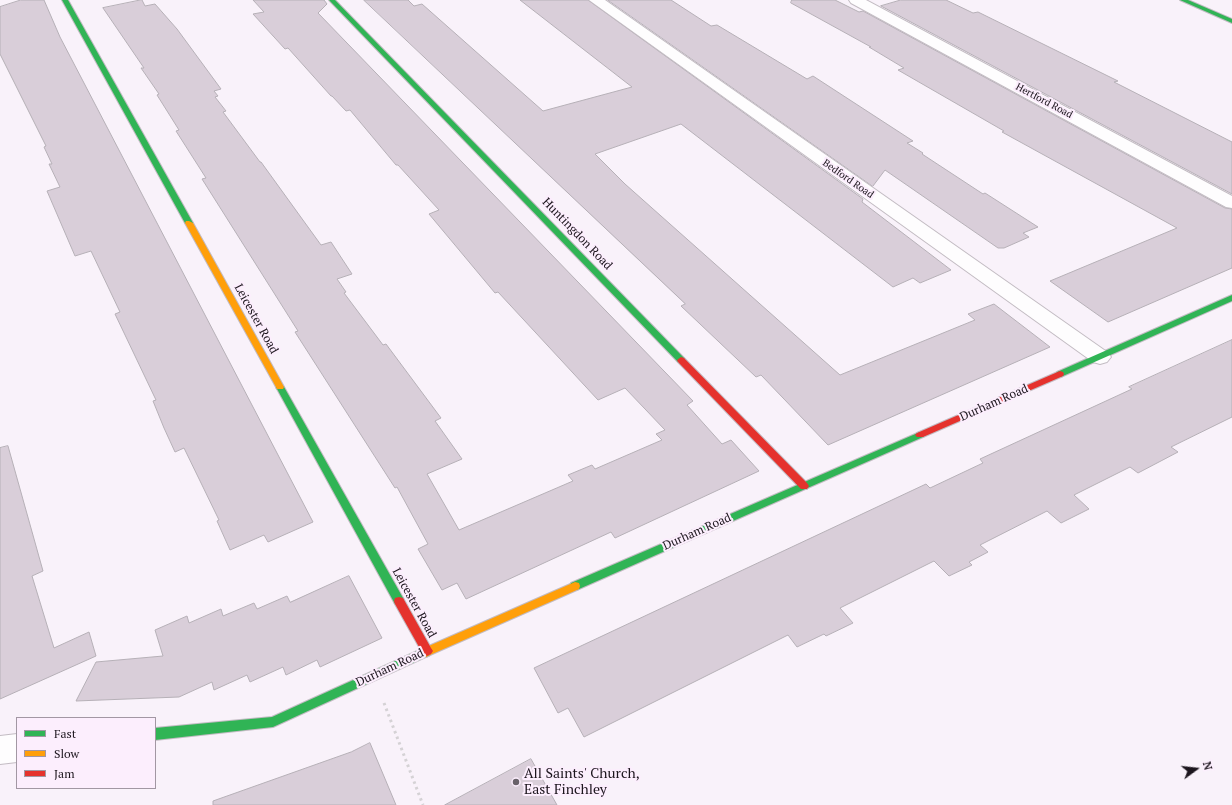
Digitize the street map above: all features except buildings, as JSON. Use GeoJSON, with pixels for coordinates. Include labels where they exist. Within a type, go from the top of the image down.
{"type":"FeatureCollection","features":[{"type":"Feature","properties":{"kind":"street","name":"Leicester Road"},"geometry":{"type":"LineString","coordinates":[[65,0],[427,650]]}},
{"type":"Feature","properties":{"kind":"street","name":"Huntingdon Road"},"geometry":{"type":"LineString","coordinates":[[332,0],[804,486]]}},
{"type":"Feature","properties":{"kind":"street","name":"Bedford Road"},"geometry":{"type":"LineString","coordinates":[[596,0],[1100,357]]}},
{"type":"Feature","properties":{"kind":"street","name":"Hertford Road"},"geometry":{"type":"LineString","coordinates":[[856,0],[1232,203]]}},
{"type":"Feature","properties":{"kind":"street"},"geometry":{"type":"LineString","coordinates":[[1183,0],[1232,20]]}},
{"type":"Feature","properties":{"kind":"street","name":"Durham Road"},"geometry":{"type":"LineString","coordinates":[[156,734],[273,722],[427,650],[1232,298]]}},
{"type":"Feature","properties":{"kind":"street"},"geometry":{"type":"LineString","coordinates":[[0,750],[16,748]]}},
{"type":"Feature","properties":{"kind":"path"},"geometry":{"type":"LineString","coordinates":[[374,675],[423,805]]}},
{"type":"Feature","properties":{"kind":"traffic: fast"},"geometry":{"type":"LineString","coordinates":[[65,0],[189,223]]}},
{"type":"Feature","properties":{"kind":"traffic: fast"},"geometry":{"type":"LineString","coordinates":[[332,0],[681,360]]}},
{"type":"Feature","properties":{"kind":"traffic: fast"},"geometry":{"type":"LineString","coordinates":[[1183,0],[1232,21]]}},
{"type":"Feature","properties":{"kind":"traffic: fast"},"geometry":{"type":"LineString","coordinates":[[1060,374],[1232,298]]}},
{"type":"Feature","properties":{"kind":"traffic: fast"},"geometry":{"type":"LineString","coordinates":[[280,387],[399,601]]}},
{"type":"Feature","properties":{"kind":"traffic: fast"},"geometry":{"type":"LineString","coordinates":[[575,586],[920,435]]}},
{"type":"Feature","properties":{"kind":"traffic: fast"},"geometry":{"type":"LineString","coordinates":[[156,734],[273,722],[426,652]]}},
{"type":"Feature","properties":{"kind":"traffic: slow"},"geometry":{"type":"LineString","coordinates":[[189,223],[280,387]]}},
{"type":"Feature","properties":{"kind":"traffic: slow"},"geometry":{"type":"LineString","coordinates":[[426,652],[575,586]]}},
{"type":"Feature","properties":{"kind":"traffic: jam"},"geometry":{"type":"LineString","coordinates":[[681,360],[804,486]]}},
{"type":"Feature","properties":{"kind":"traffic: jam"},"geometry":{"type":"LineString","coordinates":[[920,435],[1060,374]]}},
{"type":"Feature","properties":{"kind":"traffic: jam"},"geometry":{"type":"LineString","coordinates":[[399,601],[427,651]]}},
{"type":"Feature","properties":{"kind":"place","name":"All Saints' Church, East Finchley"},"geometry":{"type":"Point","coordinates":[516,782]}}]}
